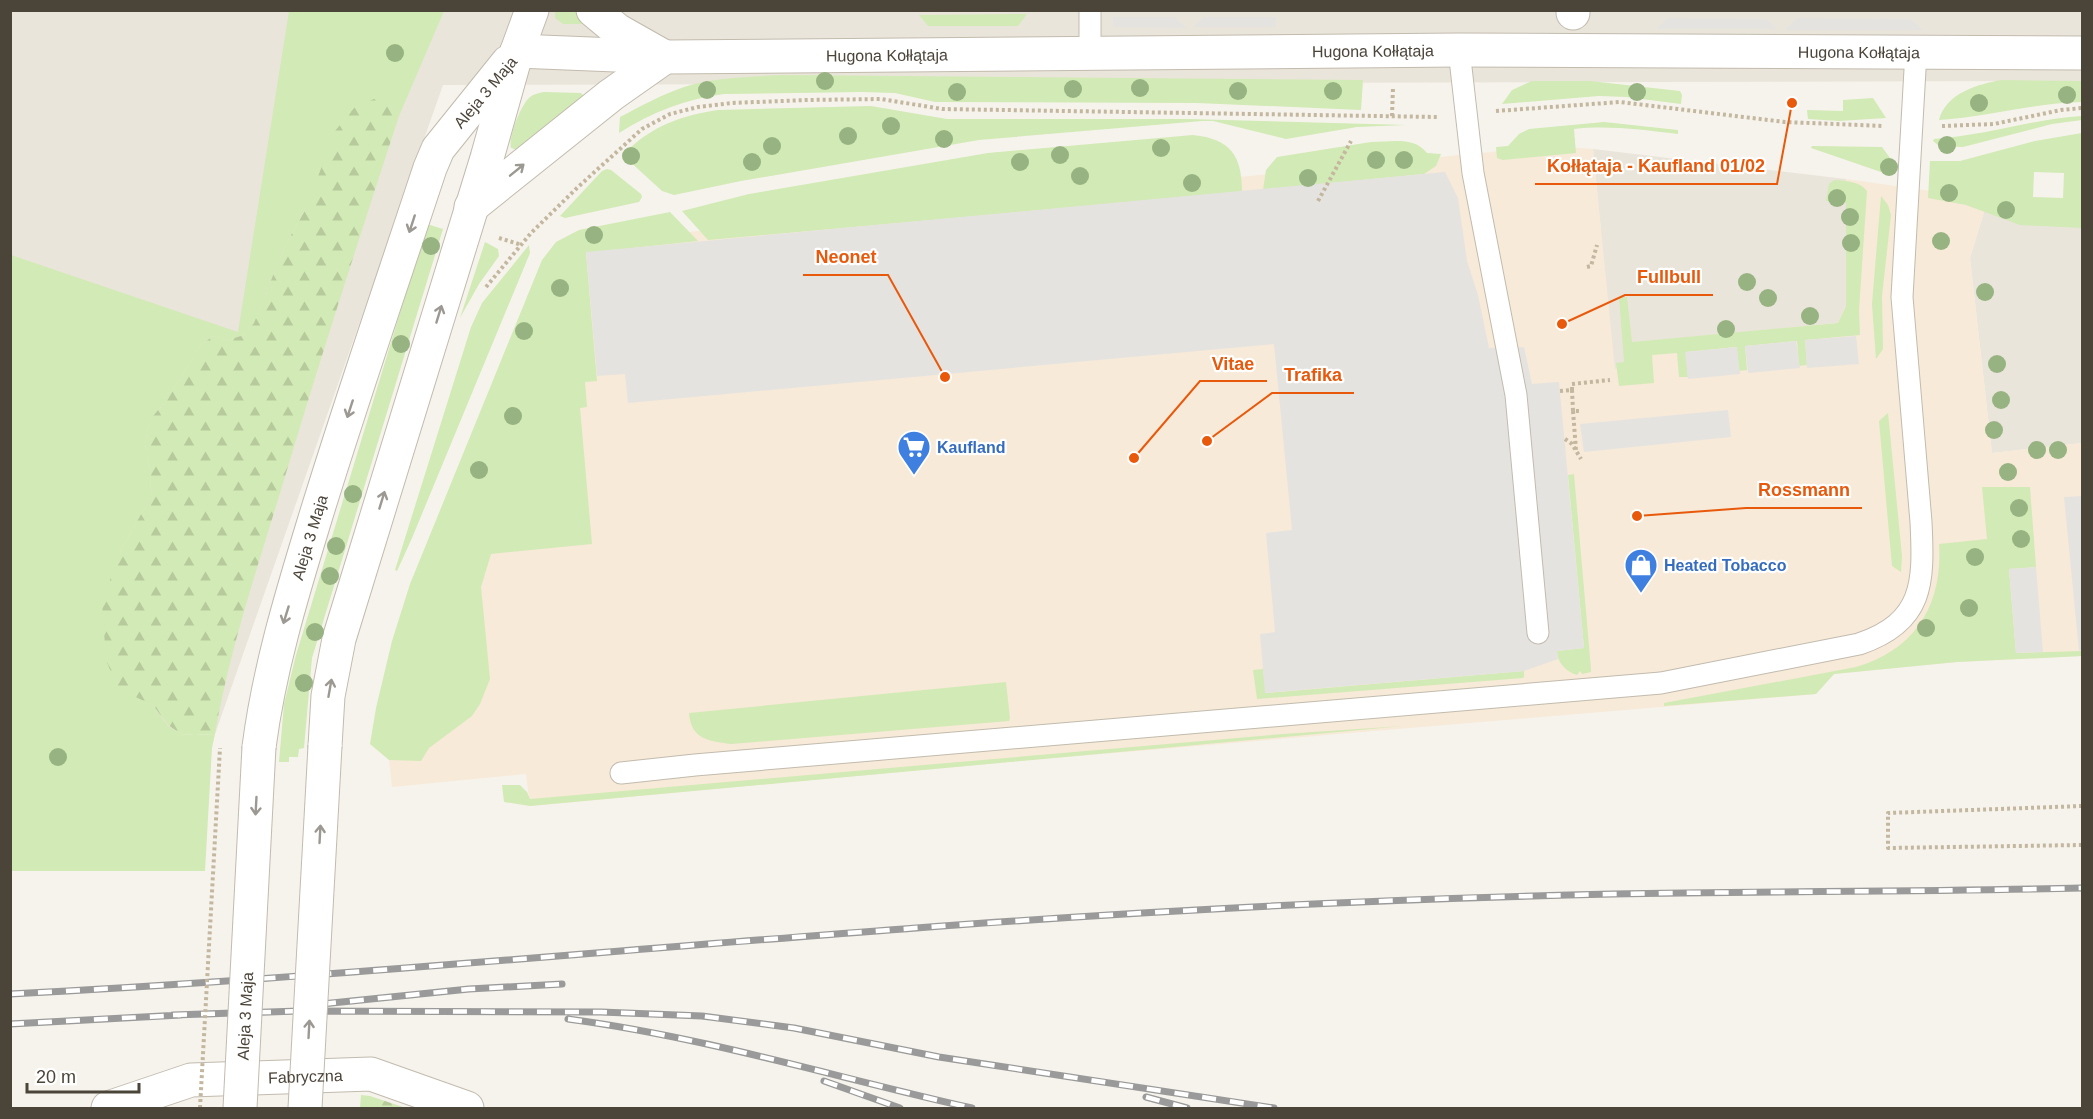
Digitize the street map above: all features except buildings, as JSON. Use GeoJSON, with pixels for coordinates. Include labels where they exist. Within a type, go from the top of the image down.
{"type":"FeatureCollection","features":[{"type":"Feature","properties":{"kind":"street"},"geometry":{"type":"LineString","coordinates":[[517,51],[532,10]]}},
{"type":"Feature","properties":{"kind":"street"},"geometry":{"type":"LineString","coordinates":[[471,207],[611,95],[665,57],[618,30],[592,10]]}},
{"type":"Feature","properties":{"kind":"street","name":"Hugona Kołłątaja"},"geometry":{"type":"LineString","coordinates":[[517,51],[665,57],[1459,50],[2082,53]]}},
{"type":"Feature","properties":{"kind":"street","name":"Aleja 3 Maja"},"geometry":{"type":"LineString","coordinates":[[305,1108],[328,696],[339,639],[517,51]]}},
{"type":"Feature","properties":{"kind":"street","name":"Aleja 3 Maja"},"geometry":{"type":"LineString","coordinates":[[240,1108],[259,747],[263,713],[282,628],[328,476],[438,149],[517,51]]}},
{"type":"Feature","properties":{"kind":"street","name":"Fabryczna"},"geometry":{"type":"LineString","coordinates":[[108,1108],[191,1080],[371,1074],[468,1108]]}},
{"type":"Feature","properties":{"kind":"lane"},"geometry":{"type":"LineString","coordinates":[[1090,10],[1090,54]]}},
{"type":"Feature","properties":{"kind":"lane"},"geometry":{"type":"LineString","coordinates":[[1459,50],[1473,173],[1516,395],[1538,633]]}},
{"type":"Feature","properties":{"kind":"lane"},"geometry":{"type":"LineString","coordinates":[[621,773],[1661,683],[1859,644],[1878,638],[1894,628],[1906,615],[1921,581],[1921,522],[1902,297],[1916,52]]}},
{"type":"Feature","properties":{"kind":"path"},"geometry":{"type":"LineString","coordinates":[[1392,116],[1393,80]]}},
{"type":"Feature","properties":{"kind":"path"},"geometry":{"type":"LineString","coordinates":[[484,290],[522,245],[578,187],[642,129],[670,114],[698,107],[732,103],[881,99],[942,109],[1437,117]]}},
{"type":"Feature","properties":{"kind":"path"},"geometry":{"type":"LineString","coordinates":[[1498,111],[1620,102],[1785,122],[1890,126]]}},
{"type":"Feature","properties":{"kind":"path"},"geometry":{"type":"LineString","coordinates":[[1942,126],[1994,124],[2082,108]]}},
{"type":"Feature","properties":{"kind":"path"},"geometry":{"type":"LineString","coordinates":[[1318,201],[1351,141]]}},
{"type":"Feature","properties":{"kind":"path"},"geometry":{"type":"LineString","coordinates":[[495,237],[522,245]]}},
{"type":"Feature","properties":{"kind":"path"},"geometry":{"type":"LineString","coordinates":[[1587,267],[1592,266],[1597,245]]}},
{"type":"Feature","properties":{"kind":"path"},"geometry":{"type":"LineString","coordinates":[[1576,450],[1572,384],[1610,380]]}},
{"type":"Feature","properties":{"kind":"path"},"geometry":{"type":"LineString","coordinates":[[1560,391],[1572,390]]}},
{"type":"Feature","properties":{"kind":"path"},"geometry":{"type":"LineString","coordinates":[[1573,411],[1581,411]]}},
{"type":"Feature","properties":{"kind":"path"},"geometry":{"type":"LineString","coordinates":[[1564,439],[1572,444],[1581,459]]}},
{"type":"Feature","properties":{"kind":"path"},"geometry":{"type":"LineString","coordinates":[[200,1108],[220,748]]}},
{"type":"Feature","properties":{"kind":"path"},"geometry":{"type":"LineString","coordinates":[[2082,806],[1888,813],[1888,848],[2082,845]]}},
{"type":"Feature","properties":{"kind":"shaded area"},"geometry":{"type":"Polygon","coordinates":[[[2082,10],[2082,81],[443,85],[215,734],[181,734],[11,766],[10,11],[2082,10]]]}},
{"type":"Feature","properties":{"kind":"shaded area"},"geometry":{"type":"Polygon","coordinates":[[[1113,17],[1175,17],[1186,28],[1113,27],[1113,17]]]}},
{"type":"Feature","properties":{"kind":"shaded area"},"geometry":{"type":"Polygon","coordinates":[[[1203,17],[1276,17],[1276,27],[1194,27],[1203,17]]]}},
{"type":"Feature","properties":{"kind":"shaded area"},"geometry":{"type":"Polygon","coordinates":[[[1668,18],[1767,19],[1777,29],[1656,29],[1668,18]]]}},
{"type":"Feature","properties":{"kind":"shaded area"},"geometry":{"type":"Polygon","coordinates":[[[1797,18],[1911,19],[1923,30],[1785,30],[1797,18]]]}},
{"type":"Feature","properties":{"kind":"shaded area"},"geometry":{"type":"Polygon","coordinates":[[[1552,146],[1593,149],[1615,369],[1635,367],[1633,342],[1838,323],[1846,306],[1846,179],[1988,199],[1970,258],[1992,453],[2082,443],[2082,656],[1957,662],[1834,674],[1816,694],[1030,760],[530,806],[526,774],[392,787],[389,760],[587,242],[1552,146]]]}},
{"type":"Feature","properties":{"kind":"shaded area"},"geometry":{"type":"Polygon","coordinates":[[[1593,149],[1846,179],[1846,306],[1838,323],[1685,338],[1635,367],[1614,369],[1593,149]]]}},
{"type":"Feature","properties":{"kind":"shaded area"},"geometry":{"type":"Polygon","coordinates":[[[1445,172],[1458,198],[1467,261],[1478,295],[1489,348],[1524,347],[1532,384],[1559,382],[1584,648],[1557,651],[1558,659],[1524,671],[1265,693],[1260,634],[1275,632],[1266,533],[1292,530],[1274,344],[628,403],[625,374],[597,376],[586,252],[1445,172]]]}},
{"type":"Feature","properties":{"kind":"shaded area"},"geometry":{"type":"Polygon","coordinates":[[[1988,199],[2082,210],[2082,443],[1992,453],[1970,258],[1988,199]]]}},
{"type":"Feature","properties":{"kind":"shaded area"},"geometry":{"type":"Polygon","coordinates":[[[1856,336],[1859,364],[1807,368],[1805,340],[1856,336]]]}},
{"type":"Feature","properties":{"kind":"shaded area"},"geometry":{"type":"Polygon","coordinates":[[[1796,341],[1800,368],[1748,373],[1745,346],[1796,341]]]}},
{"type":"Feature","properties":{"kind":"shaded area"},"geometry":{"type":"Polygon","coordinates":[[[1737,347],[1740,374],[1688,379],[1685,352],[1737,347]]]}},
{"type":"Feature","properties":{"kind":"shaded area"},"geometry":{"type":"Polygon","coordinates":[[[1728,410],[1731,437],[1584,452],[1580,424],[1728,410]]]}},
{"type":"Feature","properties":{"kind":"shaded area"},"geometry":{"type":"Polygon","coordinates":[[[2082,496],[2082,650],[2079,651],[2064,497],[2082,496]]]}},
{"type":"Feature","properties":{"kind":"shaded area"},"geometry":{"type":"Polygon","coordinates":[[[2036,567],[2043,652],[2016,653],[2009,569],[2036,567]]]}},
{"type":"Feature","properties":{"kind":"green space"},"geometry":{"type":"Polygon","coordinates":[[[289,11],[444,11],[399,116],[394,104],[307,206],[284,248],[254,323],[244,335],[228,340],[213,336],[200,346],[168,398],[149,421],[145,444],[151,472],[150,498],[119,554],[136,696],[153,705],[168,726],[181,734],[215,734],[212,748],[205,871],[11,871],[11,255],[238,332],[289,11]]]}},
{"type":"Feature","properties":{"kind":"green space"},"geometry":{"type":"Polygon","coordinates":[[[555,11],[581,11],[586,24],[563,24],[555,18],[555,11]]]}},
{"type":"Feature","properties":{"kind":"green space"},"geometry":{"type":"Polygon","coordinates":[[[1027,14],[1018,26],[928,26],[919,15],[1027,14]]]}},
{"type":"Feature","properties":{"kind":"green space"},"geometry":{"type":"Polygon","coordinates":[[[781,75],[1363,80],[1361,110],[1197,103],[935,102],[895,93],[862,92],[724,94],[696,99],[670,108],[619,133],[620,117],[684,87],[720,79],[781,75]]]}},
{"type":"Feature","properties":{"kind":"green space"},"geometry":{"type":"Polygon","coordinates":[[[2002,80],[2082,81],[2082,102],[1939,120],[1948,103],[1964,91],[2002,80]]]}},
{"type":"Feature","properties":{"kind":"green space"},"geometry":{"type":"Polygon","coordinates":[[[1532,81],[1590,81],[1680,91],[1681,104],[1599,96],[1502,104],[1512,90],[1532,81]]]}},
{"type":"Feature","properties":{"kind":"green space"},"geometry":{"type":"Polygon","coordinates":[[[544,92],[581,93],[587,100],[517,150],[511,148],[513,129],[526,101],[535,94],[544,92]]]}},
{"type":"Feature","properties":{"kind":"green space"},"geometry":{"type":"Polygon","coordinates":[[[1873,98],[1886,118],[1839,121],[1808,119],[1807,110],[1843,111],[1843,100],[1873,98]]]}},
{"type":"Feature","properties":{"kind":"green space"},"geometry":{"type":"Polygon","coordinates":[[[374,99],[394,104],[399,116],[253,582],[235,643],[215,734],[181,734],[168,725],[153,705],[118,689],[106,660],[102,603],[119,554],[150,498],[151,472],[145,444],[149,421],[168,398],[200,346],[213,336],[228,340],[244,335],[254,323],[284,248],[307,206],[335,131],[355,107],[374,99]]]}},
{"type":"Feature","properties":{"kind":"green space"},"geometry":{"type":"Polygon","coordinates":[[[871,106],[947,119],[1188,119],[1406,125],[1357,127],[1286,139],[1213,121],[1202,121],[979,140],[741,181],[674,195],[662,191],[626,158],[627,151],[658,128],[705,112],[871,106]]]}},
{"type":"Feature","properties":{"kind":"green space"},"geometry":{"type":"Polygon","coordinates":[[[2082,116],[2082,120],[2052,124],[1963,147],[1939,146],[1933,141],[2045,120],[2082,116]]]}},
{"type":"Feature","properties":{"kind":"green space"},"geometry":{"type":"Polygon","coordinates":[[[1604,122],[1678,130],[1678,134],[1613,128],[1574,129],[1576,153],[1503,160],[1497,158],[1496,147],[1508,146],[1519,134],[1529,129],[1604,122]]]}},
{"type":"Feature","properties":{"kind":"green space"},"geometry":{"type":"Polygon","coordinates":[[[2082,133],[2082,228],[2020,225],[1966,205],[1928,198],[1930,161],[1960,161],[2035,141],[2082,133]],[[2034,172],[2033,197],[2063,198],[2064,173],[2034,172]]]}},
{"type":"Feature","properties":{"kind":"green space"},"geometry":{"type":"Polygon","coordinates":[[[1193,135],[1217,141],[1232,152],[1240,168],[1242,192],[708,240],[682,211],[749,194],[988,153],[1193,135]]]}},
{"type":"Feature","properties":{"kind":"green space"},"geometry":{"type":"Polygon","coordinates":[[[1371,142],[1409,142],[1416,144],[1427,153],[1441,154],[1436,166],[1424,174],[1263,190],[1266,170],[1277,157],[1371,142]]]}},
{"type":"Feature","properties":{"kind":"green space"},"geometry":{"type":"Polygon","coordinates":[[[1812,146],[1882,147],[1890,158],[1892,174],[1811,148],[1812,146]]]}},
{"type":"Feature","properties":{"kind":"green space"},"geometry":{"type":"Polygon","coordinates":[[[607,169],[641,194],[639,202],[565,218],[560,216],[602,171],[607,169]]]}},
{"type":"Feature","properties":{"kind":"green space"},"geometry":{"type":"Polygon","coordinates":[[[1834,180],[1857,183],[1867,191],[1859,310],[1860,335],[1805,340],[1807,365],[1799,366],[1797,341],[1745,346],[1747,370],[1739,371],[1736,347],[1686,352],[1688,377],[1679,377],[1677,353],[1652,355],[1654,383],[1619,386],[1616,363],[1624,362],[1619,297],[1627,297],[1632,342],[1838,323],[1846,306],[1846,203],[1826,201],[1829,184],[1834,180]]]}},
{"type":"Feature","properties":{"kind":"green space"},"geometry":{"type":"Polygon","coordinates":[[[1881,196],[1888,205],[1891,215],[1882,296],[1883,349],[1876,359],[1872,304],[1881,196]]]}},
{"type":"Feature","properties":{"kind":"green space"},"geometry":{"type":"Polygon","coordinates":[[[670,212],[698,241],[586,253],[597,381],[585,382],[587,407],[580,408],[592,544],[491,554],[481,587],[490,679],[480,704],[472,716],[429,748],[421,761],[389,760],[370,744],[392,641],[410,584],[542,260],[556,242],[579,230],[670,212]]]}},
{"type":"Feature","properties":{"kind":"green space"},"geometry":{"type":"Polygon","coordinates":[[[427,224],[443,229],[312,658],[304,748],[299,749],[298,757],[289,757],[289,762],[279,762],[284,704],[296,655],[427,224]]]}},
{"type":"Feature","properties":{"kind":"green space"},"geometry":{"type":"Polygon","coordinates":[[[485,242],[498,249],[499,256],[479,284],[460,318],[485,242]]]}},
{"type":"Feature","properties":{"kind":"green space"},"geometry":{"type":"Polygon","coordinates":[[[529,245],[530,253],[397,571],[395,570],[471,327],[482,303],[529,245]]]}},
{"type":"Feature","properties":{"kind":"green space"},"geometry":{"type":"Polygon","coordinates":[[[1888,413],[1902,556],[1901,572],[1892,566],[1879,421],[1888,413]]]}},
{"type":"Feature","properties":{"kind":"green space"},"geometry":{"type":"Polygon","coordinates":[[[1574,474],[1591,669],[1591,672],[1582,674],[1580,671],[1577,675],[1569,672],[1563,666],[1557,651],[1584,648],[1568,475],[1574,474]]]}},
{"type":"Feature","properties":{"kind":"green space"},"geometry":{"type":"Polygon","coordinates":[[[1982,487],[2030,487],[2036,567],[2009,569],[2016,653],[2082,651],[2082,656],[1957,662],[1834,674],[1816,694],[1664,706],[1664,703],[1856,667],[1894,649],[1909,637],[1921,622],[1930,605],[1936,587],[1939,544],[1987,539],[1982,487]]]}},
{"type":"Feature","properties":{"kind":"green space"},"geometry":{"type":"Polygon","coordinates":[[[1263,669],[1266,693],[1524,671],[1524,677],[1257,699],[1253,670],[1263,669]]]}},
{"type":"Feature","properties":{"kind":"green space"},"geometry":{"type":"Polygon","coordinates":[[[1006,682],[1009,721],[731,744],[715,742],[702,737],[690,722],[689,713],[1006,682]]]}},
{"type":"Feature","properties":{"kind":"green space"},"geometry":{"type":"Polygon","coordinates":[[[1404,726],[530,806],[504,802],[502,785],[520,785],[530,799],[1283,734],[1404,726]]]}},
{"type":"Feature","properties":{"kind":"green space"},"geometry":{"type":"Polygon","coordinates":[[[361,1095],[370,1096],[406,1108],[360,1108],[361,1095]]]}},
{"type":"Feature","properties":{"kind":"railway"},"geometry":{"type":"LineString","coordinates":[[10,994],[158,986],[900,929],[1248,907],[1613,894],[2082,888]]}},
{"type":"Feature","properties":{"kind":"railway"},"geometry":{"type":"LineString","coordinates":[[322,1004],[469,989],[562,984]]}},
{"type":"Feature","properties":{"kind":"railway"},"geometry":{"type":"LineString","coordinates":[[173,1015],[299,1011],[601,1012],[702,1016],[794,1028],[939,1057],[1274,1108]]}},
{"type":"Feature","properties":{"kind":"railway"},"geometry":{"type":"LineString","coordinates":[[10,1024],[181,1015]]}},
{"type":"Feature","properties":{"kind":"railway"},"geometry":{"type":"LineString","coordinates":[[568,1019],[721,1047],[972,1108]]}},
{"type":"Feature","properties":{"kind":"railway"},"geometry":{"type":"LineString","coordinates":[[824,1081],[900,1108]]}},
{"type":"Feature","properties":{"kind":"railway"},"geometry":{"type":"LineString","coordinates":[[1146,1097],[1187,1108]]}},
{"type":"Feature","properties":{"kind":"place","name":"Kołłątaja - Kaufland 01/02"},"geometry":{"type":"Point","coordinates":[1792,103]}},
{"type":"Feature","properties":{"kind":"place","name":"Fullbull"},"geometry":{"type":"Point","coordinates":[1562,324]}},
{"type":"Feature","properties":{"kind":"place","name":"Neonet"},"geometry":{"type":"Point","coordinates":[945,377]}},
{"type":"Feature","properties":{"kind":"place","name":"Trafika"},"geometry":{"type":"Point","coordinates":[1207,441]}},
{"type":"Feature","properties":{"kind":"place","name":"Vitae"},"geometry":{"type":"Point","coordinates":[1134,458]}},
{"type":"Feature","properties":{"kind":"place","name":"Kaufland"},"geometry":{"type":"Point","coordinates":[914,476]}},
{"type":"Feature","properties":{"kind":"place","name":"Rossmann"},"geometry":{"type":"Point","coordinates":[1637,516]}},
{"type":"Feature","properties":{"kind":"place","name":"Heated Tobacco"},"geometry":{"type":"Point","coordinates":[1641,594]}}]}
